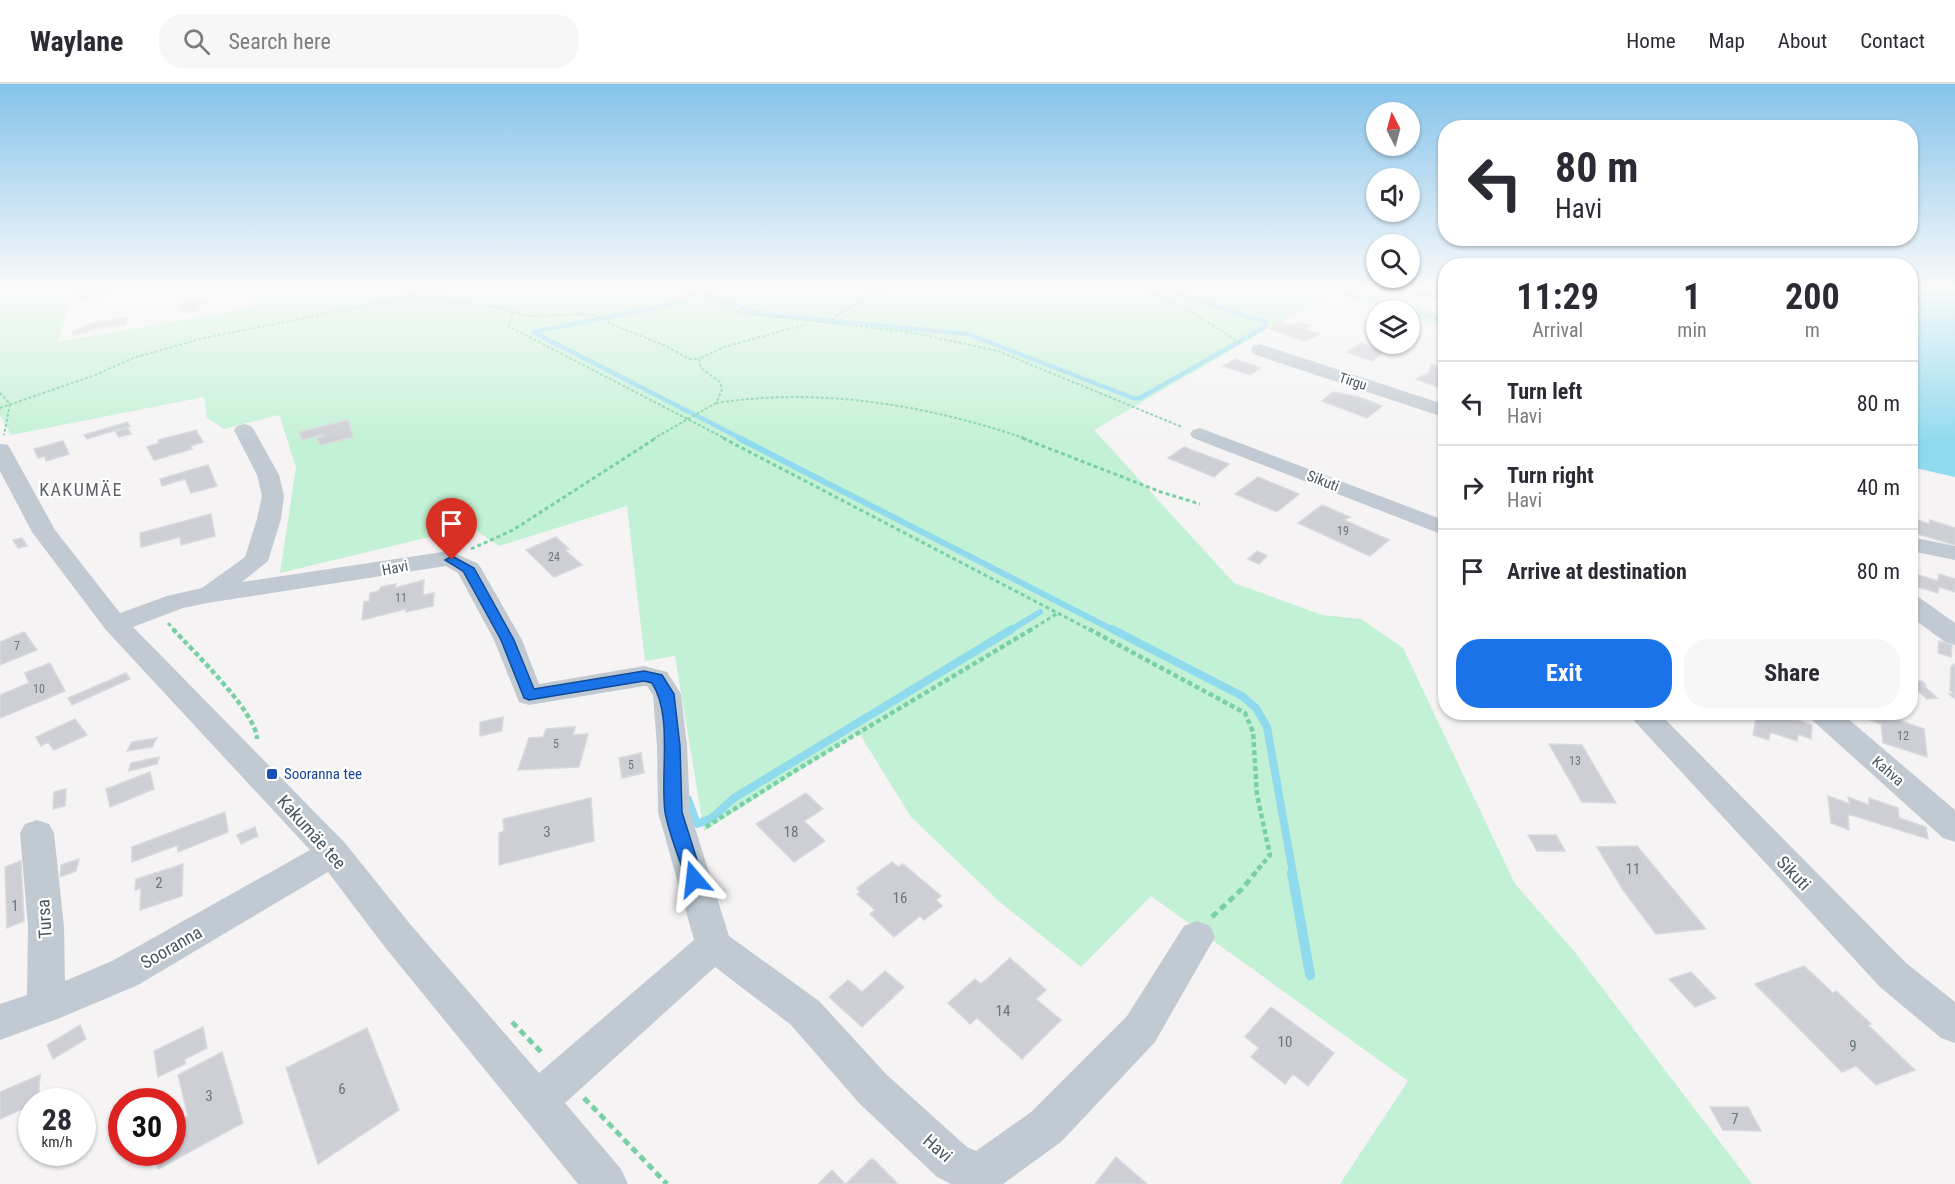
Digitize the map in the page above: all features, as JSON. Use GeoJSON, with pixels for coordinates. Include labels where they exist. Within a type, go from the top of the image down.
{"type":"FeatureCollection","features":[{"type":"Feature","properties":{"kind":"street","name":"Tirgu"},"geometry":{"type":"LineString","coordinates":[[1252,347],[1438,409]]}},
{"type":"Feature","properties":{"kind":"street","name":"Havi"},"geometry":{"type":"LineString","coordinates":[[207,595],[256,561],[269,519],[273,496],[268,475],[244,430]]}},
{"type":"Feature","properties":{"kind":"street","name":"Sikuti"},"geometry":{"type":"LineString","coordinates":[[1200,434],[1438,526]]}},
{"type":"Feature","properties":{"kind":"street","name":"Kakumäe tee"},"geometry":{"type":"LineString","coordinates":[[2,456],[44,532],[115,624],[333,853],[397,935],[606,1184]]}},
{"type":"Feature","properties":{"kind":"street"},"geometry":{"type":"LineString","coordinates":[[1918,545],[1955,553]]}},
{"type":"Feature","properties":{"kind":"street","name":"Havi"},"geometry":{"type":"LineString","coordinates":[[115,624],[176,602],[207,595],[364,573],[448,558],[452,560]]}},
{"type":"Feature","properties":{"kind":"street"},"geometry":{"type":"LineString","coordinates":[[452,560],[468,568],[508,640],[529,695],[644,676],[657,679],[667,694],[672,746],[674,812],[714,945],[536,1102]]}},
{"type":"Feature","properties":{"kind":"street"},"geometry":{"type":"LineString","coordinates":[[1918,609],[1955,636]]}},
{"type":"Feature","properties":{"kind":"street","name":"Sikuti"},"geometry":{"type":"LineString","coordinates":[[1648,720],[1893,975],[1955,1025]]}},
{"type":"Feature","properties":{"kind":"street","name":"Kahva"},"geometry":{"type":"LineString","coordinates":[[1830,720],[1955,829]]}},
{"type":"Feature","properties":{"kind":"street","name":"Tursa"},"geometry":{"type":"LineString","coordinates":[[37,832],[46,927],[46,1006]]}},
{"type":"Feature","properties":{"kind":"street","name":"Sooranna"},"geometry":{"type":"LineString","coordinates":[[0,1022],[46,1006],[125,973],[333,853]]}},
{"type":"Feature","properties":{"kind":"street","name":"Havi"},"geometry":{"type":"LineString","coordinates":[[714,945],[805,1013],[873,1089],[952,1162],[979,1175],[1046,1127],[1141,1029],[1197,937]]}},
{"type":"Feature","properties":{"kind":"path"},"geometry":{"type":"LineString","coordinates":[[0,408],[95,375],[133,358],[195,340]]}},
{"type":"Feature","properties":{"kind":"path"},"geometry":{"type":"LineString","coordinates":[[535,340],[1059,613],[1245,713],[1251,720],[1255,737],[1257,795],[1268,834],[1270,855],[1242,889],[1212,916],[1197,937]]}},
{"type":"Feature","properties":{"kind":"path"},"geometry":{"type":"LineString","coordinates":[[652,340],[689,359],[699,359],[724,347],[747,340]]}},
{"type":"Feature","properties":{"kind":"path"},"geometry":{"type":"LineString","coordinates":[[948,340],[998,351],[1200,434]]}},
{"type":"Feature","properties":{"kind":"path"},"geometry":{"type":"LineString","coordinates":[[1234,340],[1252,347]]}},
{"type":"Feature","properties":{"kind":"path"},"geometry":{"type":"LineString","coordinates":[[699,359],[701,368],[720,382],[722,390],[716,403]]}},
{"type":"Feature","properties":{"kind":"path"},"geometry":{"type":"LineString","coordinates":[[452,560],[513,530],[700,410],[716,403],[767,394],[894,405],[978,425],[1045,445],[1164,495],[1200,504]]}},
{"type":"Feature","properties":{"kind":"path"},"geometry":{"type":"LineString","coordinates":[[682,838],[697,832],[853,734],[988,657],[1059,613]]}},
{"type":"Feature","properties":{"kind":"path"},"geometry":{"type":"LineString","coordinates":[[564,1077],[667,1184]]}},
{"type":"Feature","properties":{"kind":"green space"},"geometry":{"type":"Polygon","coordinates":[[[0,340],[1248,340],[1094,430],[1234,583],[1322,615],[1361,619],[1403,648],[1515,884],[1574,951],[1752,1184],[1340,1184],[1408,1081],[1151,896],[1081,967],[1001,903],[911,817],[859,733],[704,831],[675,656],[645,661],[627,506],[499,546],[471,527],[280,573],[296,467],[279,415],[224,429],[207,418],[204,397],[11,435],[0,415],[0,340]]]}},
{"type":"Feature","properties":{"kind":"water"},"geometry":{"type":"Polygon","coordinates":[[[1918,340],[1955,340],[1955,477],[1918,469],[1918,340]]]}},
{"type":"Feature","properties":{"kind":"building"},"geometry":{"type":"Polygon","coordinates":[[[1360,343],[1366,345],[1366,354],[1381,354],[1372,361],[1347,352],[1360,343]]]}},
{"type":"Feature","properties":{"kind":"building"},"geometry":{"type":"Polygon","coordinates":[[[1235,359],[1261,368],[1250,375],[1223,366],[1235,359]]]}},
{"type":"Feature","properties":{"kind":"building"},"geometry":{"type":"Polygon","coordinates":[[[1431,364],[1438,366],[1438,387],[1416,379],[1429,373],[1431,364]]]}},
{"type":"Feature","properties":{"kind":"building"},"geometry":{"type":"Polygon","coordinates":[[[1333,392],[1359,397],[1382,406],[1367,418],[1322,401],[1333,392]]]}},
{"type":"Feature","properties":{"kind":"building"},"geometry":{"type":"Polygon","coordinates":[[[348,420],[353,437],[320,445],[317,438],[324,436],[323,434],[302,440],[299,432],[348,420]]]}},
{"type":"Feature","properties":{"kind":"building"},"geometry":{"type":"Polygon","coordinates":[[[127,422],[130,426],[87,439],[84,435],[127,422]]]}},
{"type":"Feature","properties":{"kind":"building"},"geometry":{"type":"Polygon","coordinates":[[[128,428],[131,434],[119,437],[115,431],[128,428]]]}},
{"type":"Feature","properties":{"kind":"building"},"geometry":{"type":"Polygon","coordinates":[[[196,430],[203,442],[190,446],[192,449],[154,460],[147,447],[159,443],[158,440],[196,430]]]}},
{"type":"Feature","properties":{"kind":"building"},"geometry":{"type":"Polygon","coordinates":[[[63,441],[69,454],[46,461],[45,456],[38,458],[34,449],[63,441]]]}},
{"type":"Feature","properties":{"kind":"building"},"geometry":{"type":"Polygon","coordinates":[[[1184,447],[1229,464],[1214,477],[1168,458],[1184,447]]]}},
{"type":"Feature","properties":{"kind":"building"},"geometry":{"type":"Polygon","coordinates":[[[208,465],[217,486],[191,493],[185,479],[162,486],[160,479],[208,465]]]}},
{"type":"Feature","properties":{"kind":"building"},"geometry":{"type":"Polygon","coordinates":[[[1258,477],[1299,494],[1277,512],[1235,494],[1258,477]]]}},
{"type":"Feature","properties":{"kind":"building"},"geometry":{"type":"Polygon","coordinates":[[[1322,505],[1350,517],[1344,520],[1389,540],[1370,556],[1298,523],[1322,505]]]}},
{"type":"Feature","properties":{"kind":"building"},"geometry":{"type":"Polygon","coordinates":[[[211,514],[215,536],[181,545],[180,537],[141,547],[140,533],[211,514]]]}},
{"type":"Feature","properties":{"kind":"building"},"geometry":{"type":"Polygon","coordinates":[[[1918,520],[1929,524],[1930,520],[1955,528],[1955,545],[1918,534],[1918,520]]]}},
{"type":"Feature","properties":{"kind":"building"},"geometry":{"type":"Polygon","coordinates":[[[556,537],[569,549],[565,550],[582,565],[554,577],[526,550],[556,537]]]}},
{"type":"Feature","properties":{"kind":"building"},"geometry":{"type":"Polygon","coordinates":[[[22,538],[27,546],[18,548],[13,540],[22,538]]]}},
{"type":"Feature","properties":{"kind":"building"},"geometry":{"type":"Polygon","coordinates":[[[1257,551],[1267,556],[1259,564],[1248,559],[1257,551]]]}},
{"type":"Feature","properties":{"kind":"building"},"geometry":{"type":"Polygon","coordinates":[[[1939,574],[1955,579],[1955,592],[1939,587],[1938,593],[1918,587],[1918,575],[1938,581],[1939,574]]]}},
{"type":"Feature","properties":{"kind":"building"},"geometry":{"type":"Polygon","coordinates":[[[424,580],[423,595],[434,593],[433,606],[406,612],[406,609],[362,620],[364,602],[369,601],[370,593],[379,591],[381,587],[396,584],[395,588],[424,580]]]}},
{"type":"Feature","properties":{"kind":"building"},"geometry":{"type":"Polygon","coordinates":[[[24,632],[37,650],[0,665],[0,642],[24,632]]]}},
{"type":"Feature","properties":{"kind":"building"},"geometry":{"type":"Polygon","coordinates":[[[1939,641],[1952,645],[1951,657],[1938,653],[1939,641]]]}},
{"type":"Feature","properties":{"kind":"building"},"geometry":{"type":"Polygon","coordinates":[[[50,663],[65,691],[0,718],[0,695],[29,683],[25,673],[50,663]]]}},
{"type":"Feature","properties":{"kind":"building"},"geometry":{"type":"Polygon","coordinates":[[[1954,664],[1955,699],[1949,694],[1954,694],[1950,690],[1951,667],[1954,664]]]}},
{"type":"Feature","properties":{"kind":"building"},"geometry":{"type":"Polygon","coordinates":[[[126,673],[130,679],[72,705],[68,698],[126,673]]]}},
{"type":"Feature","properties":{"kind":"building"},"geometry":{"type":"Polygon","coordinates":[[[1918,681],[1922,681],[1926,685],[1923,685],[1937,698],[1927,699],[1918,691],[1918,681]]]}},
{"type":"Feature","properties":{"kind":"building"},"geometry":{"type":"Polygon","coordinates":[[[503,717],[502,731],[480,736],[480,722],[503,717]]]}},
{"type":"Feature","properties":{"kind":"building"},"geometry":{"type":"Polygon","coordinates":[[[75,719],[87,735],[54,750],[48,742],[41,746],[36,737],[75,719]]]}},
{"type":"Feature","properties":{"kind":"building"},"geometry":{"type":"Polygon","coordinates":[[[1756,720],[1798,720],[1812,725],[1811,739],[1798,734],[1797,741],[1770,732],[1769,740],[1753,735],[1756,720]]]}},
{"type":"Feature","properties":{"kind":"building"},"geometry":{"type":"Polygon","coordinates":[[[1870,720],[1899,720],[1924,729],[1927,757],[1883,743],[1881,724],[1870,720]]]}},
{"type":"Feature","properties":{"kind":"building"},"geometry":{"type":"Polygon","coordinates":[[[575,727],[573,735],[588,734],[579,767],[518,770],[529,738],[543,737],[546,729],[575,727]]]}},
{"type":"Feature","properties":{"kind":"building"},"geometry":{"type":"Polygon","coordinates":[[[157,738],[152,747],[127,751],[132,742],[157,738]]]}},
{"type":"Feature","properties":{"kind":"building"},"geometry":{"type":"Polygon","coordinates":[[[1549,744],[1582,745],[1616,803],[1582,802],[1549,744]]]}},
{"type":"Feature","properties":{"kind":"building"},"geometry":{"type":"Polygon","coordinates":[[[641,753],[644,773],[622,778],[619,758],[641,753]]]}},
{"type":"Feature","properties":{"kind":"building"},"geometry":{"type":"Polygon","coordinates":[[[159,757],[157,764],[129,771],[131,763],[159,757]]]}},
{"type":"Feature","properties":{"kind":"building"},"geometry":{"type":"Polygon","coordinates":[[[150,772],[154,789],[110,807],[106,789],[150,772]]]}},
{"type":"Feature","properties":{"kind":"building"},"geometry":{"type":"Polygon","coordinates":[[[66,789],[65,806],[53,809],[54,792],[66,789]]]}},
{"type":"Feature","properties":{"kind":"building"},"geometry":{"type":"Polygon","coordinates":[[[806,793],[823,809],[804,821],[825,841],[794,862],[756,824],[806,793]]]}},
{"type":"Feature","properties":{"kind":"building"},"geometry":{"type":"Polygon","coordinates":[[[1828,796],[1850,804],[1848,797],[1869,805],[1869,798],[1898,808],[1899,818],[1926,827],[1928,839],[1848,814],[1849,830],[1831,823],[1828,796]]]}},
{"type":"Feature","properties":{"kind":"building"},"geometry":{"type":"Polygon","coordinates":[[[591,798],[594,841],[499,865],[499,833],[504,831],[503,819],[591,798]]]}},
{"type":"Feature","properties":{"kind":"building"},"geometry":{"type":"Polygon","coordinates":[[[225,812],[228,832],[178,852],[178,845],[132,862],[132,847],[225,812]]]}},
{"type":"Feature","properties":{"kind":"building"},"geometry":{"type":"Polygon","coordinates":[[[255,827],[258,836],[241,844],[237,835],[255,827]]]}},
{"type":"Feature","properties":{"kind":"building"},"geometry":{"type":"Polygon","coordinates":[[[1528,835],[1556,835],[1565,851],[1537,851],[1528,835]]]}},
{"type":"Feature","properties":{"kind":"building"},"geometry":{"type":"Polygon","coordinates":[[[1637,846],[1706,929],[1656,934],[1623,890],[1597,847],[1637,846]]]}},
{"type":"Feature","properties":{"kind":"building"},"geometry":{"type":"Polygon","coordinates":[[[79,859],[76,871],[60,877],[61,865],[79,859]]]}},
{"type":"Feature","properties":{"kind":"building"},"geometry":{"type":"Polygon","coordinates":[[[21,861],[24,921],[7,928],[5,867],[21,861]]]}},
{"type":"Feature","properties":{"kind":"building"},"geometry":{"type":"Polygon","coordinates":[[[892,862],[898,867],[903,864],[941,896],[936,900],[942,906],[924,920],[920,916],[894,937],[870,914],[875,910],[857,894],[860,892],[857,888],[892,862]]]}},
{"type":"Feature","properties":{"kind":"building"},"geometry":{"type":"Polygon","coordinates":[[[183,864],[182,896],[140,910],[141,888],[135,890],[136,879],[183,864]]]}},
{"type":"Feature","properties":{"kind":"building"},"geometry":{"type":"Polygon","coordinates":[[[1010,958],[1046,990],[1036,999],[1061,1020],[1022,1059],[977,1018],[970,1024],[948,1003],[975,979],[981,984],[1010,958]]]}},
{"type":"Feature","properties":{"kind":"building"},"geometry":{"type":"Polygon","coordinates":[[[1804,966],[1833,993],[1836,991],[1915,1070],[1876,1085],[1856,1066],[1842,1072],[1755,984],[1804,966]]]}},
{"type":"Feature","properties":{"kind":"building"},"geometry":{"type":"Polygon","coordinates":[[[885,971],[904,987],[862,1027],[829,997],[848,980],[862,992],[885,971]]]}},
{"type":"Feature","properties":{"kind":"building"},"geometry":{"type":"Polygon","coordinates":[[[1691,972],[1716,998],[1695,1007],[1669,979],[1691,972]]]}},
{"type":"Feature","properties":{"kind":"building"},"geometry":{"type":"Polygon","coordinates":[[[1271,1007],[1334,1053],[1308,1086],[1293,1074],[1285,1084],[1251,1057],[1259,1048],[1245,1037],[1271,1007]]]}},
{"type":"Feature","properties":{"kind":"building"},"geometry":{"type":"Polygon","coordinates":[[[80,1025],[86,1039],[53,1059],[47,1045],[80,1025]]]}},
{"type":"Feature","properties":{"kind":"building"},"geometry":{"type":"Polygon","coordinates":[[[203,1027],[207,1048],[185,1059],[185,1064],[158,1077],[154,1051],[203,1027]]]}},
{"type":"Feature","properties":{"kind":"building"},"geometry":{"type":"Polygon","coordinates":[[[367,1028],[399,1110],[318,1164],[286,1068],[367,1028]]]}},
{"type":"Feature","properties":{"kind":"building"},"geometry":{"type":"Polygon","coordinates":[[[222,1052],[243,1123],[186,1154],[186,1117],[188,1116],[186,1088],[181,1088],[178,1075],[222,1052]]]}},
{"type":"Feature","properties":{"kind":"building"},"geometry":{"type":"Polygon","coordinates":[[[40,1075],[39,1088],[18,1088],[18,1111],[0,1119],[0,1092],[40,1075]]]}},
{"type":"Feature","properties":{"kind":"building"},"geometry":{"type":"Polygon","coordinates":[[[1710,1107],[1748,1107],[1761,1131],[1723,1130],[1710,1107]]]}},
{"type":"Feature","properties":{"kind":"building"},"geometry":{"type":"Polygon","coordinates":[[[1116,1157],[1147,1184],[1095,1184],[1116,1157]]]}},
{"type":"Feature","properties":{"kind":"building"},"geometry":{"type":"Polygon","coordinates":[[[872,1158],[898,1184],[846,1184],[872,1158]]]}},
{"type":"Feature","properties":{"kind":"building"},"geometry":{"type":"Polygon","coordinates":[[[832,1170],[845,1184],[818,1184],[832,1170]]]}},
{"type":"Feature","properties":{"kind":"waterway"},"geometry":{"type":"LineString","coordinates":[[549,340],[742,439]]}},
{"type":"Feature","properties":{"kind":"waterway"},"geometry":{"type":"LineString","coordinates":[[984,340],[1133,398],[1140,398],[1242,340]]}},
{"type":"Feature","properties":{"kind":"waterway"},"geometry":{"type":"LineString","coordinates":[[739,438],[1115,631]]}},
{"type":"Feature","properties":{"kind":"waterway"},"geometry":{"type":"LineString","coordinates":[[1009,631],[1040,612]]}},
{"type":"Feature","properties":{"kind":"waterway"},"geometry":{"type":"LineString","coordinates":[[688,799],[697,824],[712,818],[734,798],[1012,629]]}},
{"type":"Feature","properties":{"kind":"waterway"},"geometry":{"type":"LineString","coordinates":[[1112,629],[1242,696],[1256,708],[1267,727],[1293,874]]}},
{"type":"Feature","properties":{"kind":"waterway"},"geometry":{"type":"LineString","coordinates":[[1292,873],[1310,975]]}},
{"type":"Feature","properties":{"kind":"place","name":"Sooranna tee"},"geometry":{"type":"Point","coordinates":[272,774]}},
{"type":"Feature","properties":{"kind":"district","name":"KAKUMÄE"},"geometry":{"type":"Point","coordinates":[81,489]}},
{"type":"Feature","properties":{"kind":"route"},"geometry":{"type":"LineString","coordinates":[[452,560],[468,568],[508,640],[529,695],[644,676],[657,679],[667,694],[672,746],[674,812],[694,879]]}}]}
